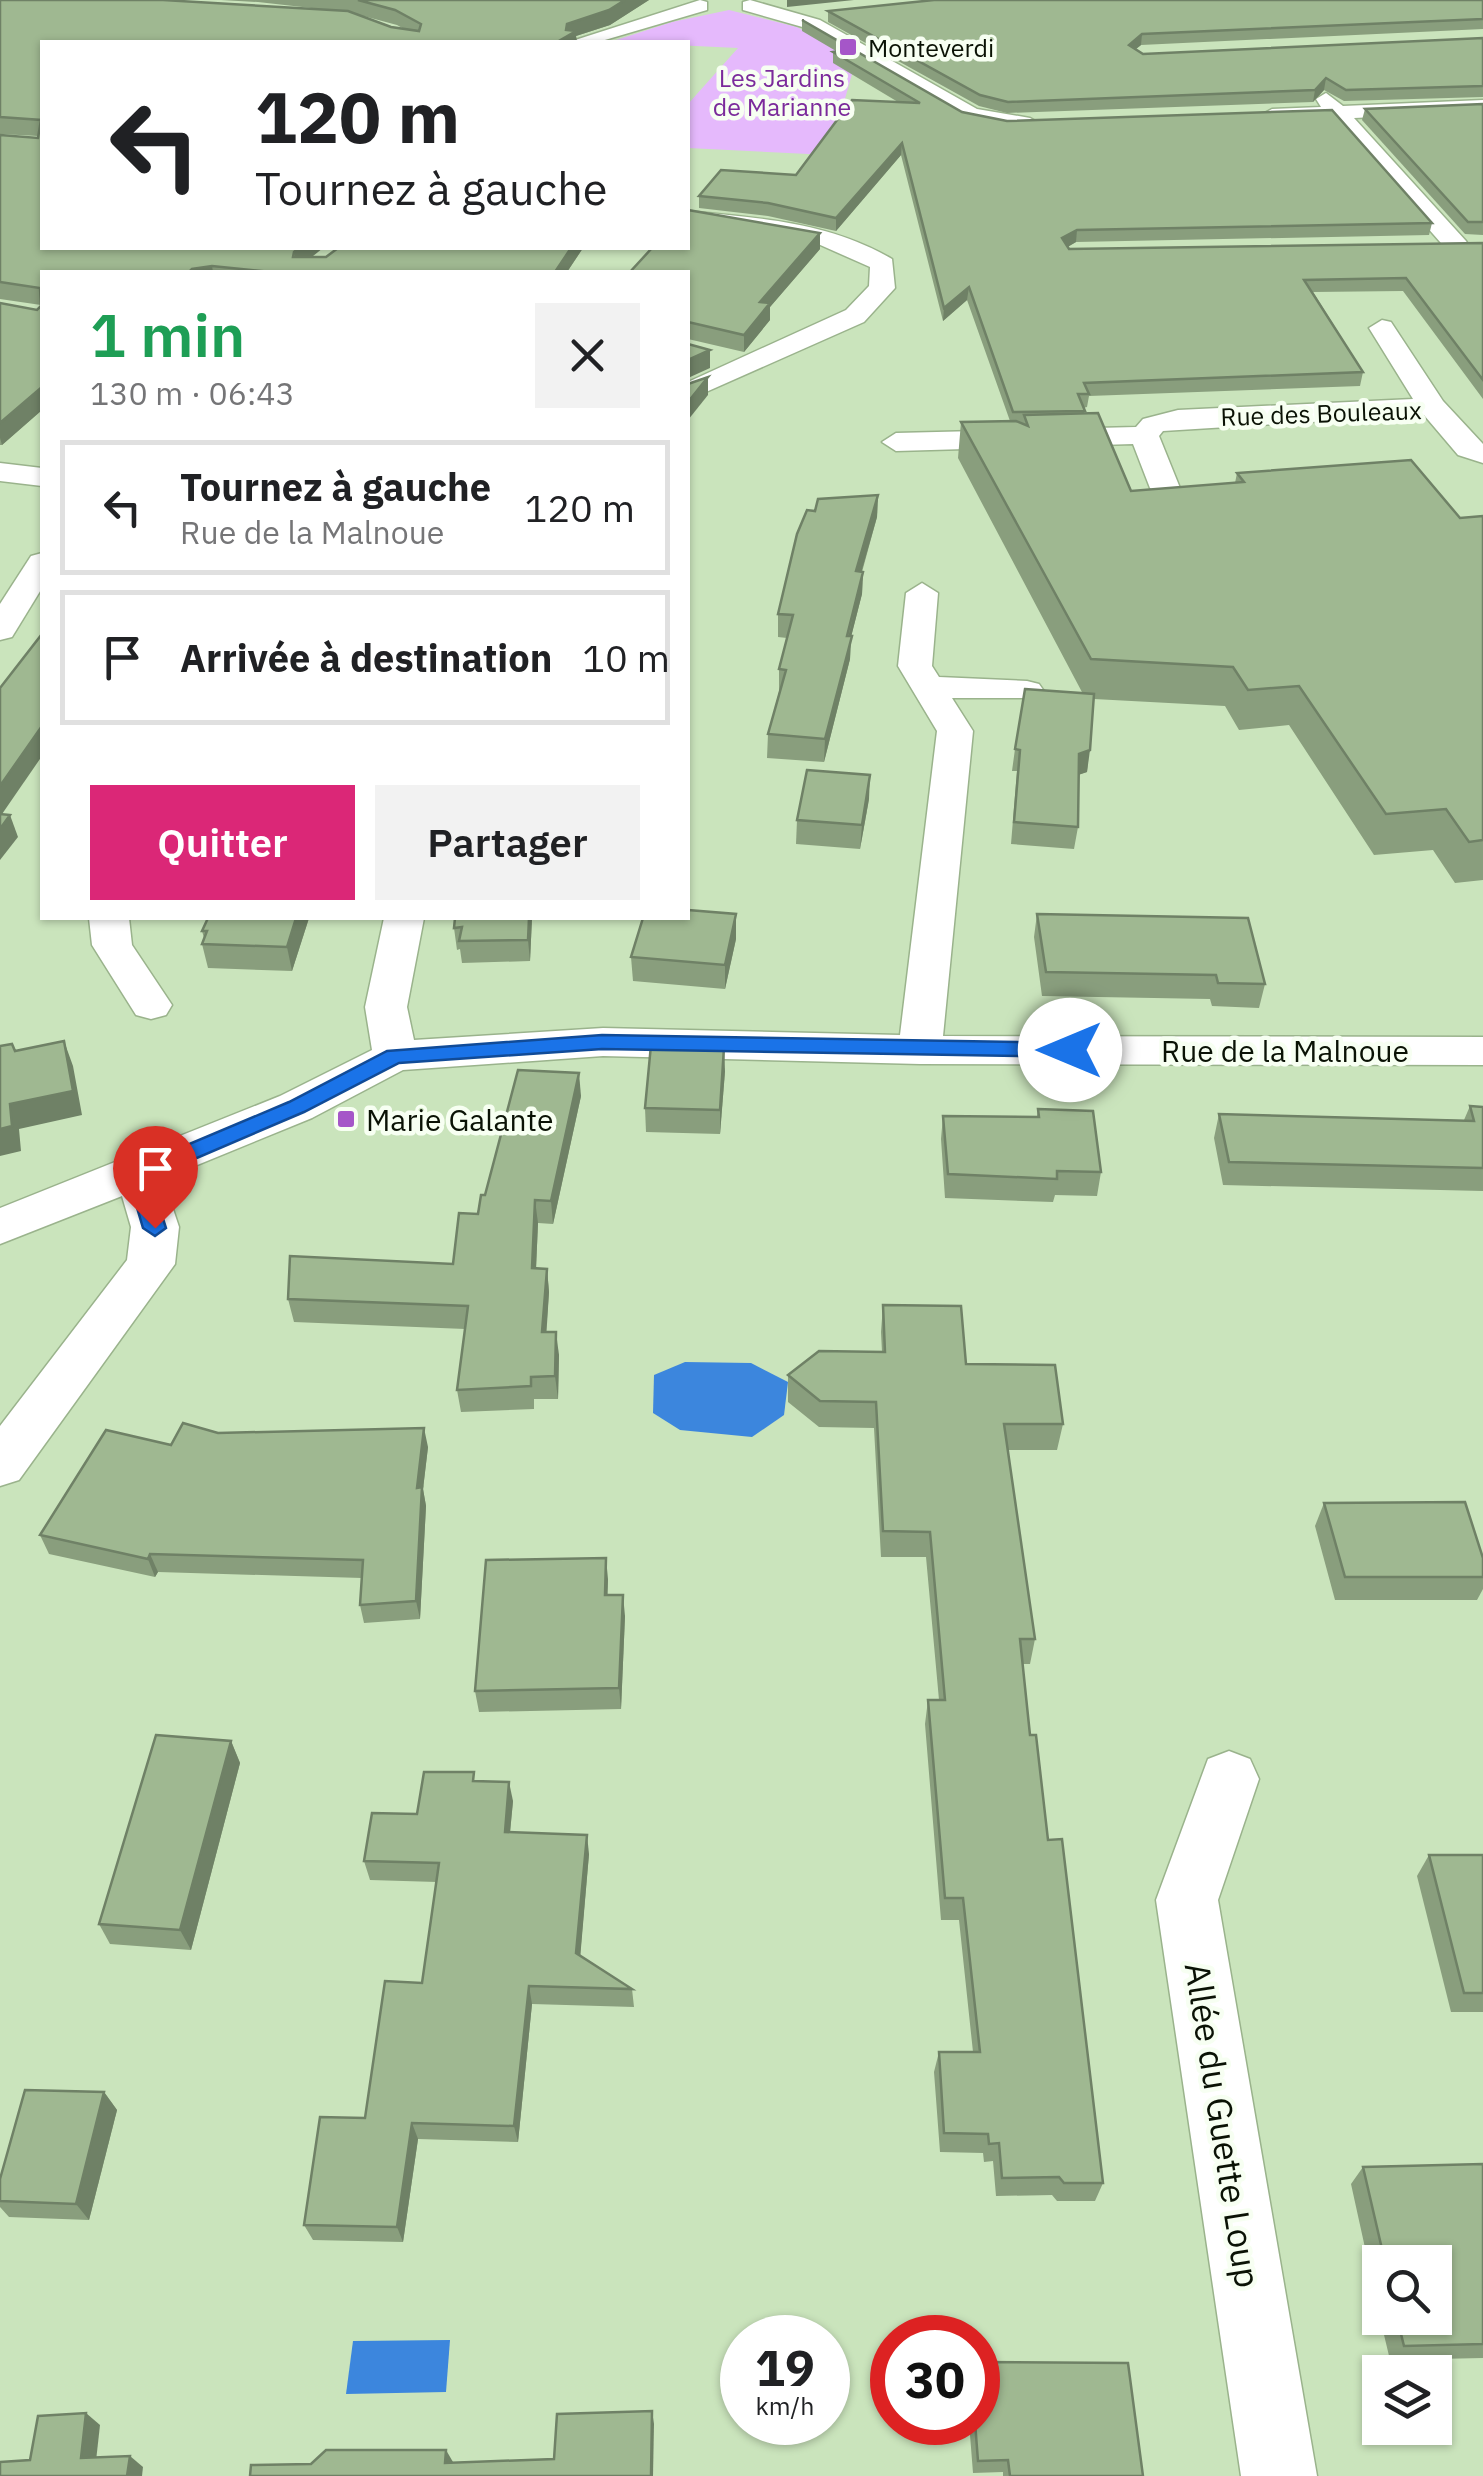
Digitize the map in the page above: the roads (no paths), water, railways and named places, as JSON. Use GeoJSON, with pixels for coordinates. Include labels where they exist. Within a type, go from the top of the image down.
{"type":"FeatureCollection","features":[{"type":"Feature","properties":{"kind":"street"},"geometry":{"type":"LineString","coordinates":[[585,40],[696,3],[741,6],[813,24],[971,115],[1007,123],[1046,124]]}},
{"type":"Feature","properties":{"kind":"street"},"geometry":{"type":"LineString","coordinates":[[789,16],[831,10]]}},
{"type":"Feature","properties":{"kind":"street"},"geometry":{"type":"LineString","coordinates":[[1312,86],[1340,112],[1457,246]]}},
{"type":"Feature","properties":{"kind":"street"},"geometry":{"type":"LineString","coordinates":[[1256,116],[1483,106]]}},
{"type":"Feature","properties":{"kind":"street"},"geometry":{"type":"LineString","coordinates":[[690,218],[817,233],[857,246],[883,264],[882,288],[855,316],[690,391]]}},
{"type":"Feature","properties":{"kind":"street"},"geometry":{"type":"LineString","coordinates":[[1420,246],[1483,246]]}},
{"type":"Feature","properties":{"kind":"street"},"geometry":{"type":"LineString","coordinates":[[1382,328],[1432,406]]}},
{"type":"Feature","properties":{"kind":"street"},"geometry":{"type":"LineString","coordinates":[[710,354],[750,366]]}},
{"type":"Feature","properties":{"kind":"street","name":"Rue des Bouleaux"},"geometry":{"type":"LineString","coordinates":[[896,442],[1144,435],[1153,425],[1178,419],[1432,406],[1468,449],[1483,454]]}},
{"type":"Feature","properties":{"kind":"street"},"geometry":{"type":"LineString","coordinates":[[1144,435],[1165,488]]}},
{"type":"Feature","properties":{"kind":"street"},"geometry":{"type":"LineString","coordinates":[[0,472],[40,477]]}},
{"type":"Feature","properties":{"kind":"street"},"geometry":{"type":"LineString","coordinates":[[0,630],[40,566]]}},
{"type":"Feature","properties":{"kind":"street"},"geometry":{"type":"LineString","coordinates":[[920,1050],[955,731],[914,666],[922,592]]}},
{"type":"Feature","properties":{"kind":"street"},"geometry":{"type":"LineString","coordinates":[[924,687],[1027,692]]}},
{"type":"Feature","properties":{"kind":"street"},"geometry":{"type":"LineString","coordinates":[[108,920],[112,945],[151,1005]]}},
{"type":"Feature","properties":{"kind":"street"},"geometry":{"type":"LineString","coordinates":[[395,1056],[386,1007],[404,920]]}},
{"type":"Feature","properties":{"kind":"street","name":"Rue de la Malnoue"},"geometry":{"type":"LineString","coordinates":[[0,1227],[296,1107],[395,1056],[602,1042],[920,1050],[1483,1051]]}},
{"type":"Feature","properties":{"kind":"street"},"geometry":{"type":"LineString","coordinates":[[0,1465],[150,1264],[155,1228],[138,1174]]}},
{"type":"Feature","properties":{"kind":"street","name":"Allée du Guette Loup"},"geometry":{"type":"LineString","coordinates":[[1229,1779],[1187,1900],[1279,2476]]}},
{"type":"Feature","properties":{"kind":"water"},"geometry":{"type":"Polygon","coordinates":[[[685,1362],[751,1363],[788,1382],[784,1415],[752,1437],[680,1430],[653,1413],[654,1375],[685,1362]]]}},
{"type":"Feature","properties":{"kind":"water"},"geometry":{"type":"Polygon","coordinates":[[[450,2340],[446,2392],[346,2394],[353,2341],[450,2340]]]}},
{"type":"Feature","properties":{"kind":"place","name":"Monteverdi"},"geometry":{"type":"Point","coordinates":[848,47]}},
{"type":"Feature","properties":{"kind":"place","name":"Marie Galante"},"geometry":{"type":"Point","coordinates":[346,1119]}},
{"type":"Feature","properties":{"kind":"park label","name":"Les Jardins de Marianne"},"geometry":{"type":"Point","coordinates":[782,92]}}]}
